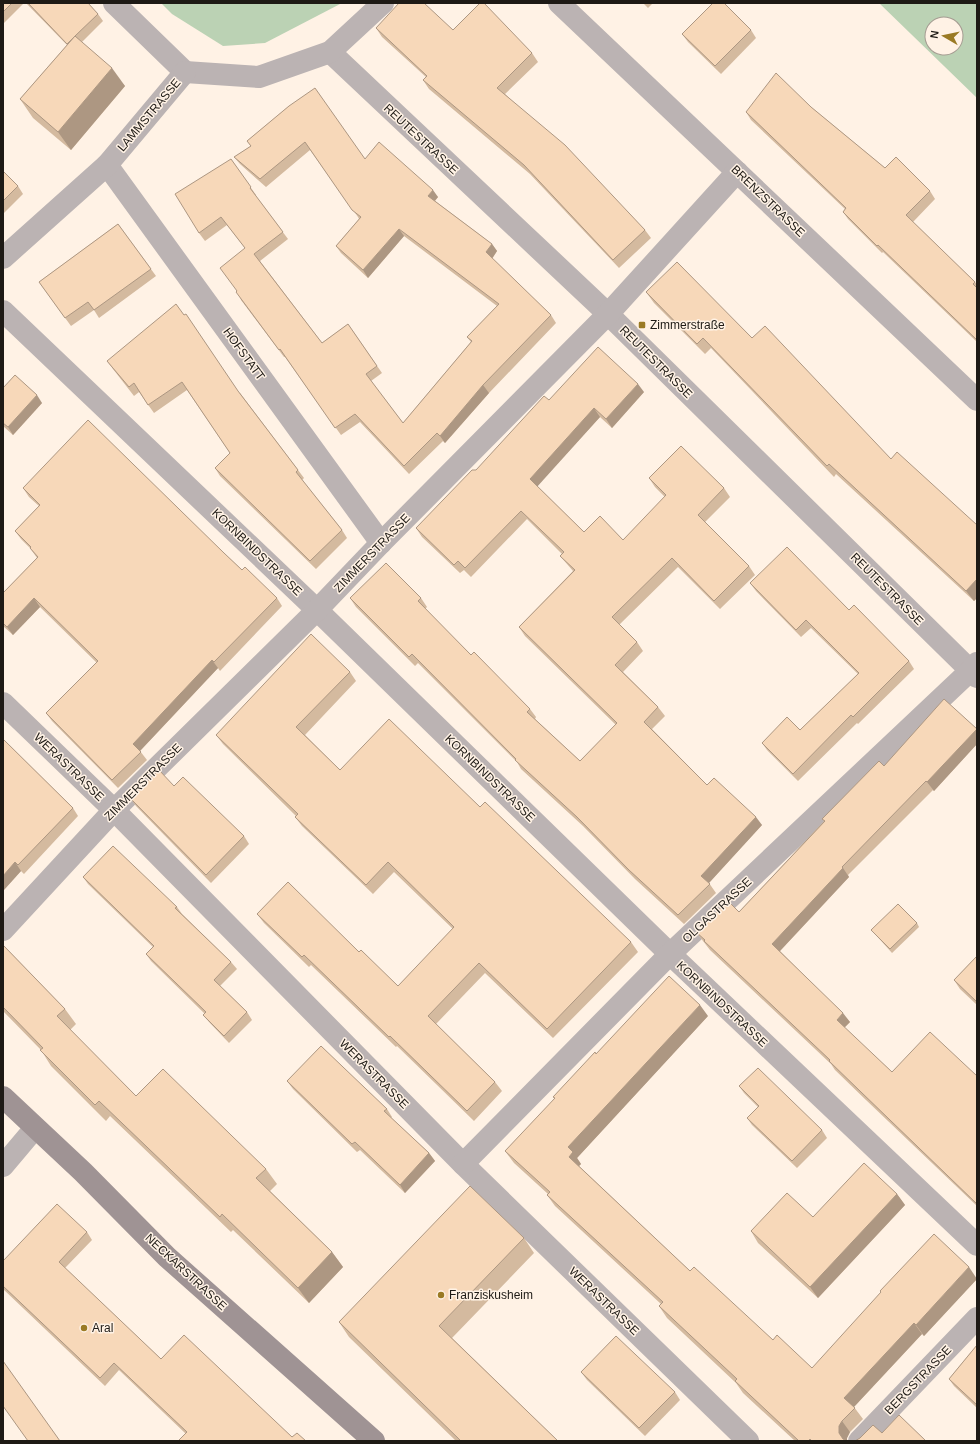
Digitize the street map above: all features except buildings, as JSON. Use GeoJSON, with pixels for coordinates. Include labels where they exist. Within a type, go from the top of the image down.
{"type":"FeatureCollection","features":[{"type":"Feature","properties":{"kind":"main road","name":"NECKARSTRASSE"},"geometry":{"type":"LineString","coordinates":[[3,1097],[83,1172],[168,1257],[374,1441]]}},
{"type":"Feature","properties":{"kind":"street"},"geometry":{"type":"LineString","coordinates":[[114,3],[185,72]]}},
{"type":"Feature","properties":{"kind":"street","name":"LAMMSTRASSE"},"geometry":{"type":"LineString","coordinates":[[3,258],[107,165],[185,72],[259,77],[330,52],[383,3]]}},
{"type":"Feature","properties":{"kind":"street","name":"BRENZSTRASSE"},"geometry":{"type":"LineString","coordinates":[[559,3],[977,400]]}},
{"type":"Feature","properties":{"kind":"street","name":"REUTESTRASSE"},"geometry":{"type":"LineString","coordinates":[[330,52],[608,314],[975,670]]}},
{"type":"Feature","properties":{"kind":"street","name":"HOFSTATT"},"geometry":{"type":"LineString","coordinates":[[107,165],[381,543]]}},
{"type":"Feature","properties":{"kind":"street","name":"ZIMMERSTRASSE"},"geometry":{"type":"LineString","coordinates":[[3,930],[114,810],[317,610],[381,543],[608,314],[737,172]]}},
{"type":"Feature","properties":{"kind":"street","name":"KORNBINDSTRASSE"},"geometry":{"type":"LineString","coordinates":[[3,311],[317,610],[670,954],[977,1245]]}},
{"type":"Feature","properties":{"kind":"street","name":"OLGASTRASSE"},"geometry":{"type":"LineString","coordinates":[[463,1164],[670,954],[975,670]]}},
{"type":"Feature","properties":{"kind":"street","name":"WERASTRASSE"},"geometry":{"type":"LineString","coordinates":[[3,703],[114,810],[463,1164],[748,1441]]}},
{"type":"Feature","properties":{"kind":"street"},"geometry":{"type":"LineString","coordinates":[[3,1166],[35,1128]]}},
{"type":"Feature","properties":{"kind":"street","name":"BERGSTRASSE"},"geometry":{"type":"LineString","coordinates":[[859,1441],[977,1318]]}},
{"type":"Feature","properties":{"kind":"green space"},"geometry":{"type":"Polygon","coordinates":[[[161,3],[342,3],[265,43],[223,46],[172,14],[161,3]]]}},
{"type":"Feature","properties":{"kind":"green space"},"geometry":{"type":"Polygon","coordinates":[[[879,3],[977,3],[977,98],[934,56],[964,56],[964,16],[924,16],[924,47],[879,3]]]}},
{"type":"Feature","properties":{"kind":"place","name":"Zimmerstraße"},"geometry":{"type":"Point","coordinates":[642,325]}},
{"type":"Feature","properties":{"kind":"place","name":"Franziskusheim"},"geometry":{"type":"Point","coordinates":[441,1295]}},
{"type":"Feature","properties":{"kind":"place","name":"Aral"},"geometry":{"type":"Point","coordinates":[84,1328]}}]}
